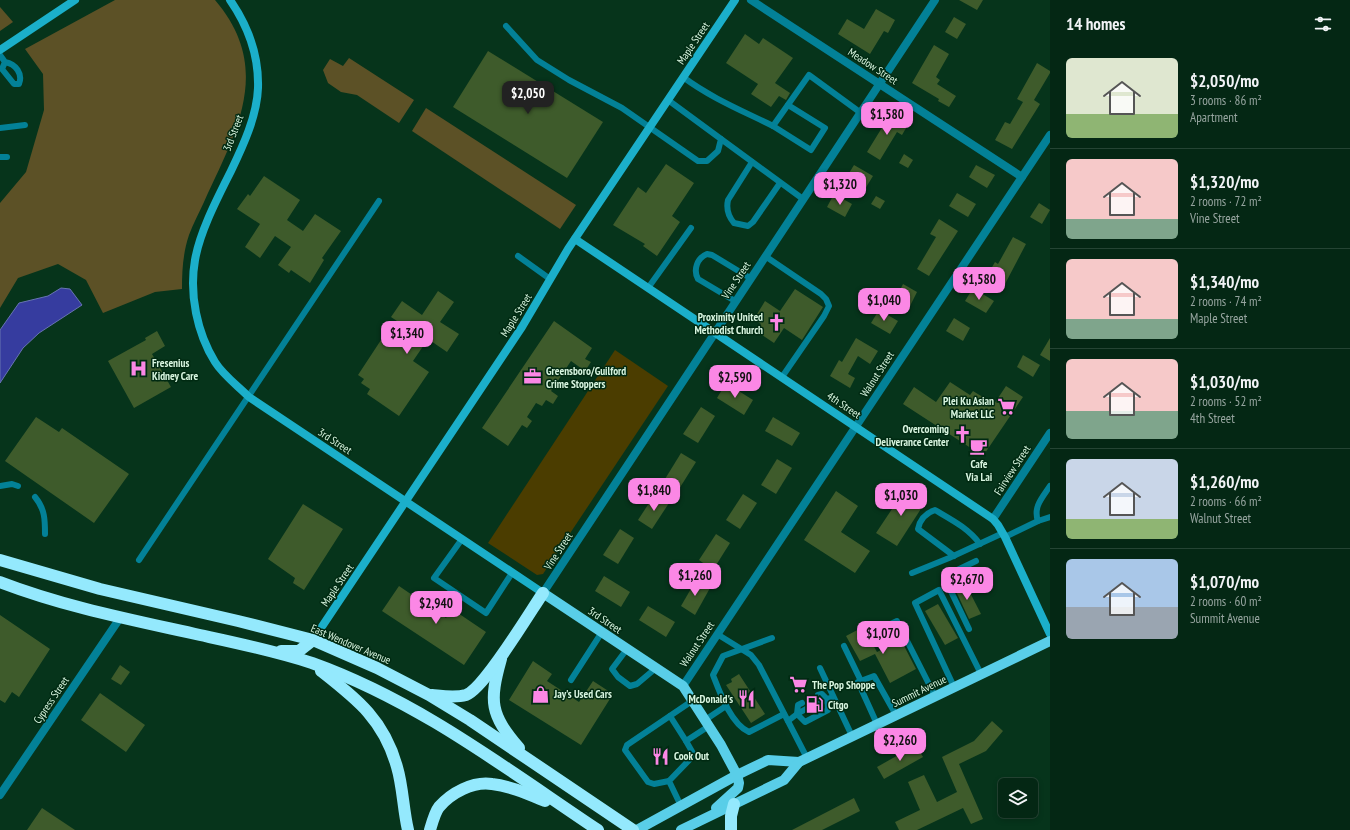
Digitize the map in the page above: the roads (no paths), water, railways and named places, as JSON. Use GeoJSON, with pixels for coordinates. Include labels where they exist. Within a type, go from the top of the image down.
{"type":"FeatureCollection","features":[{"type":"Feature","properties":{"kind":"highway"},"geometry":{"type":"LineString","coordinates":[[0,552],[27,569]]}},
{"type":"Feature","properties":{"kind":"highway","name":"East Wendover Avenue"},"geometry":{"type":"LineString","coordinates":[[0,560],[100,589],[314,640],[377,668],[429,695],[633,830]]}},
{"type":"Feature","properties":{"kind":"highway"},"geometry":{"type":"LineString","coordinates":[[0,582],[36,596],[120,618],[268,651],[311,663],[374,688],[441,724],[598,830]]}},
{"type":"Feature","properties":{"kind":"highway"},"geometry":{"type":"LineString","coordinates":[[429,695],[449,697],[466,695],[476,688],[502,654],[543,593]]}},
{"type":"Feature","properties":{"kind":"highway"},"geometry":{"type":"LineString","coordinates":[[268,651],[299,651],[314,640]]}},
{"type":"Feature","properties":{"kind":"highway"},"geometry":{"type":"LineString","coordinates":[[502,654],[494,686],[494,710],[505,731],[530,761]]}},
{"type":"Feature","properties":{"kind":"highway"},"geometry":{"type":"LineString","coordinates":[[311,663],[350,694],[376,720],[389,742],[397,768],[408,830]]}},
{"type":"Feature","properties":{"kind":"highway"},"geometry":{"type":"LineString","coordinates":[[430,830],[438,808],[454,794],[470,786],[490,784],[525,792],[567,810]]}},
{"type":"Feature","properties":{"kind":"highway"},"geometry":{"type":"LineString","coordinates":[[731,830],[731,816],[734,804]]}},
{"type":"Feature","properties":{"kind":"main road","name":"3rd Street"},"geometry":{"type":"LineString","coordinates":[[543,593],[683,686],[707,723],[737,775]]}},
{"type":"Feature","properties":{"kind":"main road","name":"Summit Avenue"},"geometry":{"type":"LineString","coordinates":[[681,830],[784,780],[803,760],[1050,641]]}},
{"type":"Feature","properties":{"kind":"main road","name":"Summit Avenue"},"geometry":{"type":"LineString","coordinates":[[637,830],[737,775],[768,760],[803,760]]}},
{"type":"Feature","properties":{"kind":"main road"},"geometry":{"type":"LineString","coordinates":[[706,818],[738,788],[737,775]]}},
{"type":"Feature","properties":{"kind":"street"},"geometry":{"type":"LineString","coordinates":[[0,50],[76,0]]}},
{"type":"Feature","properties":{"kind":"street","name":"3rd Street"},"geometry":{"type":"LineString","coordinates":[[230,0],[250,38],[257,67],[258,89],[253,115],[241,150],[203,234],[195,260],[192,288],[195,310],[201,333],[215,363],[249,397],[543,593]]}},
{"type":"Feature","properties":{"kind":"street","name":"Maple Street"},"geometry":{"type":"LineString","coordinates":[[314,640],[522,327],[550,278],[575,239],[735,0]]}},
{"type":"Feature","properties":{"kind":"street","name":"Meadow Street"},"geometry":{"type":"LineString","coordinates":[[752,0],[1022,177]]}},
{"type":"Feature","properties":{"kind":"street","name":"Vine Street"},"geometry":{"type":"LineString","coordinates":[[543,593],[935,0]]}},
{"type":"Feature","properties":{"kind":"street","name":"Walnut Street"},"geometry":{"type":"LineString","coordinates":[[683,686],[1050,135]]}},
{"type":"Feature","properties":{"kind":"street","name":"4th Street"},"geometry":{"type":"LineString","coordinates":[[575,239],[993,519],[1004,535],[1050,634]]}},
{"type":"Feature","properties":{"kind":"street","name":"Fairview Street"},"geometry":{"type":"LineString","coordinates":[[993,519],[1050,433]]}},
{"type":"Feature","properties":{"kind":"street","name":"Cypress Street"},"geometry":{"type":"LineString","coordinates":[[0,795],[120,618]]}},
{"type":"Feature","properties":{"kind":"lane"},"geometry":{"type":"LineString","coordinates":[[506,26],[537,60],[569,80],[622,108],[698,161],[703,162],[714,157],[721,145],[721,139]]}},
{"type":"Feature","properties":{"kind":"lane"},"geometry":{"type":"LineString","coordinates":[[0,55],[6,62]]}},
{"type":"Feature","properties":{"kind":"lane"},"geometry":{"type":"LineString","coordinates":[[773,126],[809,75],[860,113]]}},
{"type":"Feature","properties":{"kind":"lane"},"geometry":{"type":"LineString","coordinates":[[683,77],[696,87],[725,103],[773,126],[810,150],[825,128],[788,105]]}},
{"type":"Feature","properties":{"kind":"lane"},"geometry":{"type":"LineString","coordinates":[[668,100],[803,199]]}},
{"type":"Feature","properties":{"kind":"lane"},"geometry":{"type":"LineString","coordinates":[[0,128],[26,125]]}},
{"type":"Feature","properties":{"kind":"lane"},"geometry":{"type":"LineString","coordinates":[[0,157],[7,157]]}},
{"type":"Feature","properties":{"kind":"lane"},"geometry":{"type":"LineString","coordinates":[[752,162],[728,200],[728,214],[734,223],[748,226],[753,222],[780,182]]}},
{"type":"Feature","properties":{"kind":"lane"},"geometry":{"type":"LineString","coordinates":[[139,560],[379,201]]}},
{"type":"Feature","properties":{"kind":"lane"},"geometry":{"type":"LineString","coordinates":[[648,288],[691,228]]}},
{"type":"Feature","properties":{"kind":"lane"},"geometry":{"type":"LineString","coordinates":[[735,301],[698,279],[696,269],[699,260],[707,254],[712,255],[750,278]]}},
{"type":"Feature","properties":{"kind":"lane"},"geometry":{"type":"LineString","coordinates":[[518,256],[550,278]]}},
{"type":"Feature","properties":{"kind":"lane"},"geometry":{"type":"LineString","coordinates":[[765,256],[822,294],[826,299],[828,306],[824,316],[782,377]]}},
{"type":"Feature","properties":{"kind":"lane"},"geometry":{"type":"LineString","coordinates":[[0,486],[12,484],[18,486]]}},
{"type":"Feature","properties":{"kind":"lane"},"geometry":{"type":"LineString","coordinates":[[1038,521],[1036,507],[1050,486]]}},
{"type":"Feature","properties":{"kind":"lane"},"geometry":{"type":"LineString","coordinates":[[35,497],[41,504],[44,512],[45,534]]}},
{"type":"Feature","properties":{"kind":"lane"},"geometry":{"type":"LineString","coordinates":[[954,556],[918,529],[919,523],[928,512],[935,510],[961,525],[974,536],[980,544]]}},
{"type":"Feature","properties":{"kind":"lane"},"geometry":{"type":"LineString","coordinates":[[912,573],[980,544],[1050,517]]}},
{"type":"Feature","properties":{"kind":"lane"},"geometry":{"type":"LineString","coordinates":[[462,539],[434,578],[486,613],[512,572]]}},
{"type":"Feature","properties":{"kind":"lane"},"geometry":{"type":"LineString","coordinates":[[969,628],[946,583],[951,573],[976,561]]}},
{"type":"Feature","properties":{"kind":"lane"},"geometry":{"type":"LineString","coordinates":[[954,687],[915,603],[939,590],[981,674]]}},
{"type":"Feature","properties":{"kind":"lane"},"geometry":{"type":"LineString","coordinates":[[876,631],[897,621],[935,696]]}},
{"type":"Feature","properties":{"kind":"lane"},"geometry":{"type":"LineString","coordinates":[[571,680],[602,632]]}},
{"type":"Feature","properties":{"kind":"lane"},"geometry":{"type":"LineString","coordinates":[[717,634],[751,655],[759,665],[788,720],[803,760]]}},
{"type":"Feature","properties":{"kind":"lane"},"geometry":{"type":"LineString","coordinates":[[772,638],[723,656],[713,676],[726,706],[743,729],[749,732],[784,714]]}},
{"type":"Feature","properties":{"kind":"lane"},"geometry":{"type":"LineString","coordinates":[[844,646],[861,681]]}},
{"type":"Feature","properties":{"kind":"lane"},"geometry":{"type":"LineString","coordinates":[[627,649],[612,669],[618,677],[630,686],[637,684],[656,668]]}},
{"type":"Feature","properties":{"kind":"lane"},"geometry":{"type":"LineString","coordinates":[[797,714],[805,722],[828,710],[820,668]]}},
{"type":"Feature","properties":{"kind":"lane"},"geometry":{"type":"LineString","coordinates":[[877,724],[858,682],[874,676],[896,715]]}},
{"type":"Feature","properties":{"kind":"lane"},"geometry":{"type":"LineString","coordinates":[[818,695],[822,694],[827,699],[852,736]]}},
{"type":"Feature","properties":{"kind":"lane"},"geometry":{"type":"LineString","coordinates":[[670,716],[694,755],[669,781],[654,784],[648,782],[625,750],[627,745],[692,700]]}},
{"type":"Feature","properties":{"kind":"lane"},"geometry":{"type":"LineString","coordinates":[[797,714],[798,705],[802,703]]}},
{"type":"Feature","properties":{"kind":"lane"},"geometry":{"type":"LineString","coordinates":[[686,741],[726,706]]}},
{"type":"Feature","properties":{"kind":"lane"},"geometry":{"type":"LineString","coordinates":[[788,720],[806,709]]}},
{"type":"Feature","properties":{"kind":"lane"},"geometry":{"type":"LineString","coordinates":[[669,781],[681,806]]}},
{"type":"Feature","properties":{"kind":"place","name":"Proximity United Methodist Church"},"geometry":{"type":"Point","coordinates":[776,323]}},
{"type":"Feature","properties":{"kind":"place","name":"Fresenius Kidney Care"},"geometry":{"type":"Point","coordinates":[139,369]}},
{"type":"Feature","properties":{"kind":"place","name":"Greensboro/Guilford Crime Stoppers"},"geometry":{"type":"Point","coordinates":[533,377]}},
{"type":"Feature","properties":{"kind":"place","name":"Plei Ku Asian Market LLC"},"geometry":{"type":"Point","coordinates":[1007,407]}},
{"type":"Feature","properties":{"kind":"place","name":"Overcoming Deliverance Center"},"geometry":{"type":"Point","coordinates":[962,435]}},
{"type":"Feature","properties":{"kind":"place","name":"Cafe Via Lai"},"geometry":{"type":"Point","coordinates":[979,446]}},
{"type":"Feature","properties":{"kind":"place","name":"The Pop Shoppe"},"geometry":{"type":"Point","coordinates":[799,685]}},
{"type":"Feature","properties":{"kind":"place","name":"Jay's Used Cars"},"geometry":{"type":"Point","coordinates":[541,694]}},
{"type":"Feature","properties":{"kind":"place","name":"McDonald's"},"geometry":{"type":"Point","coordinates":[746,699]}},
{"type":"Feature","properties":{"kind":"place","name":"Citgo"},"geometry":{"type":"Point","coordinates":[815,705]}},
{"type":"Feature","properties":{"kind":"place","name":"Cook Out"},"geometry":{"type":"Point","coordinates":[661,756]}}]}
